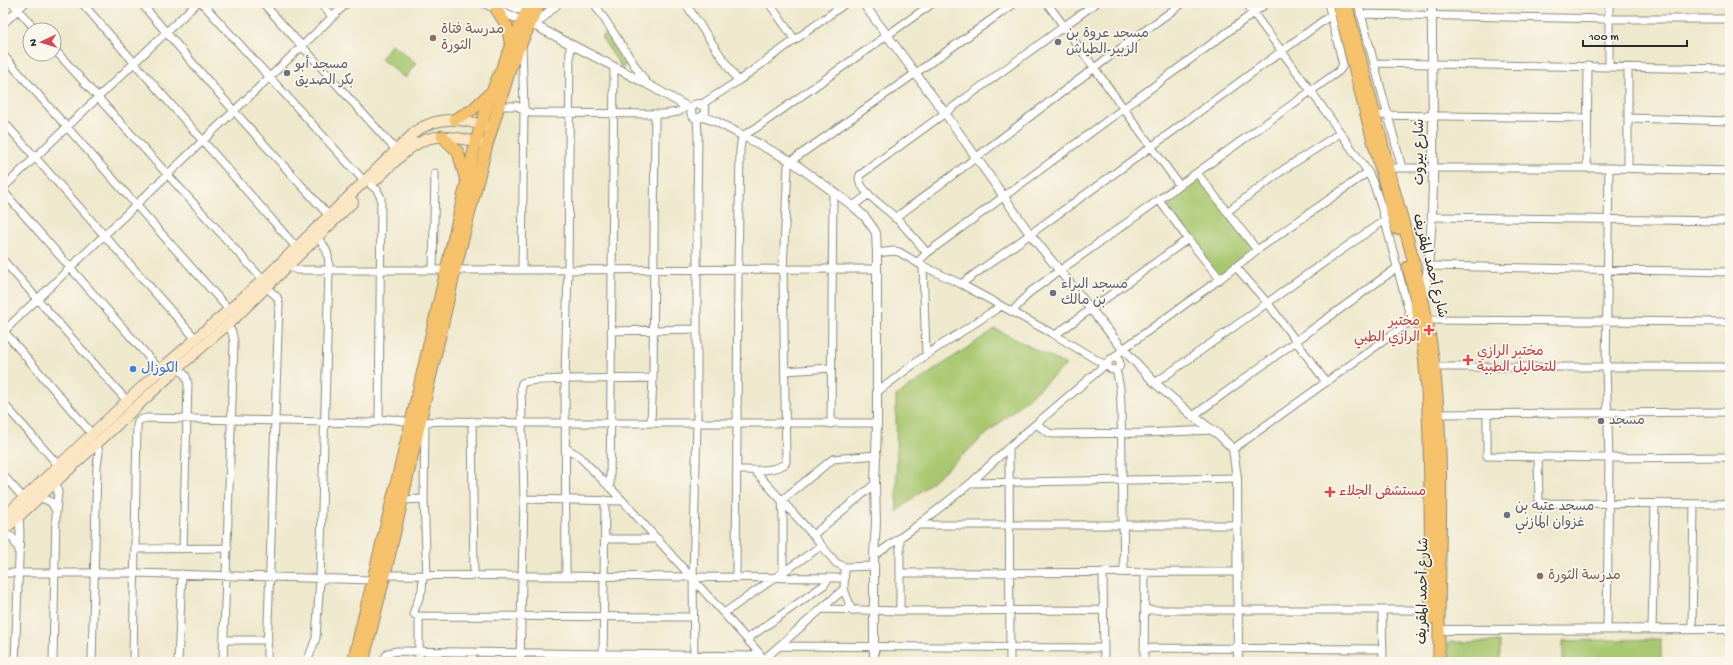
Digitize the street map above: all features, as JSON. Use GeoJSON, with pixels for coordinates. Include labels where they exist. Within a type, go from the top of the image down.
{"type":"FeatureCollection","features":[{"type":"Feature","properties":{"kind":"main road"},"geometry":{"type":"LineString","coordinates":[[363,662],[385,575],[419,422],[451,270],[466,182],[480,124],[511,47],[529,17],[540,3]]}},
{"type":"Feature","properties":{"kind":"main road","name":"شارع أحمد المقريف"},"geometry":{"type":"LineString","coordinates":[[1338,3],[1418,310],[1426,376],[1436,526],[1431,610],[1431,662]]}},
{"type":"Feature","properties":{"kind":"main road","name":"شارع أحمد المقريف"},"geometry":{"type":"LineString","coordinates":[[1346,3],[1428,320],[1438,414],[1436,526],[1438,662]]}},
{"type":"Feature","properties":{"kind":"main road"},"geometry":{"type":"LineString","coordinates":[[500,6],[507,26],[511,47]]}},
{"type":"Feature","properties":{"kind":"main road"},"geometry":{"type":"LineString","coordinates":[[451,270],[498,106],[512,63],[522,42],[529,17]]}},
{"type":"Feature","properties":{"kind":"main road"},"geometry":{"type":"LineString","coordinates":[[455,119],[472,110],[492,91]]}},
{"type":"Feature","properties":{"kind":"main road"},"geometry":{"type":"LineString","coordinates":[[368,184],[396,150],[423,126],[433,122],[455,119],[480,124],[491,129]]}},
{"type":"Feature","properties":{"kind":"main road"},"geometry":{"type":"LineString","coordinates":[[442,136],[458,152],[466,182]]}},
{"type":"Feature","properties":{"kind":"main road"},"geometry":{"type":"LineString","coordinates":[[265,284],[296,247],[416,143],[442,136],[454,137],[487,145]]}},
{"type":"Feature","properties":{"kind":"main road"},"geometry":{"type":"LineString","coordinates":[[3,518],[27,502],[39,497],[88,450],[94,438],[127,401],[196,339],[233,313],[265,284],[288,266],[317,238],[331,218]]}},
{"type":"Feature","properties":{"kind":"main road"},"geometry":{"type":"LineString","coordinates":[[3,532],[19,516],[27,502],[59,466],[178,368],[226,325],[233,313]]}},
{"type":"Feature","properties":{"kind":"main road"},"geometry":{"type":"LineString","coordinates":[[353,662],[372,580],[419,422]]}},
{"type":"Feature","properties":{"kind":"street"},"geometry":{"type":"LineString","coordinates":[[12,3],[29,22]]}},
{"type":"Feature","properties":{"kind":"street"},"geometry":{"type":"LineString","coordinates":[[3,24],[25,3]]}},
{"type":"Feature","properties":{"kind":"street"},"geometry":{"type":"LineString","coordinates":[[82,3],[296,247]]}},
{"type":"Feature","properties":{"kind":"street"},"geometry":{"type":"LineString","coordinates":[[141,3],[234,111],[331,218]]}},
{"type":"Feature","properties":{"kind":"street"},"geometry":{"type":"LineString","coordinates":[[160,370],[3,189],[197,3]]}},
{"type":"Feature","properties":{"kind":"street"},"geometry":{"type":"LineString","coordinates":[[202,3],[269,78],[368,184],[377,190],[381,198],[379,420]]}},
{"type":"Feature","properties":{"kind":"street"},"geometry":{"type":"LineString","coordinates":[[263,3],[396,150]]}},
{"type":"Feature","properties":{"kind":"street"},"geometry":{"type":"LineString","coordinates":[[320,3],[333,17]]}},
{"type":"Feature","properties":{"kind":"street"},"geometry":{"type":"LineString","coordinates":[[92,662],[97,466],[99,452],[94,438],[3,331],[347,3]]}},
{"type":"Feature","properties":{"kind":"street"},"geometry":{"type":"LineString","coordinates":[[484,3],[500,6],[529,17],[570,44],[614,66],[689,108],[691,113],[715,121],[791,161],[853,206],[865,217],[873,228],[876,234],[877,253],[877,455],[875,484],[876,522],[874,556],[874,662]]}},
{"type":"Feature","properties":{"kind":"street"},"geometry":{"type":"LineString","coordinates":[[529,17],[558,3]]}},
{"type":"Feature","properties":{"kind":"street"},"geometry":{"type":"LineString","coordinates":[[594,3],[647,84]]}},
{"type":"Feature","properties":{"kind":"street"},"geometry":{"type":"LineString","coordinates":[[684,3],[738,81]]}},
{"type":"Feature","properties":{"kind":"street"},"geometry":{"type":"LineString","coordinates":[[769,3],[795,40]]}},
{"type":"Feature","properties":{"kind":"street"},"geometry":{"type":"LineString","coordinates":[[498,106],[517,106],[530,113],[655,114],[678,112],[696,104],[702,104],[738,81],[846,3]]}},
{"type":"Feature","properties":{"kind":"street"},"geometry":{"type":"LineString","coordinates":[[863,3],[945,114],[1003,198],[1030,234],[1123,349],[1155,383],[1233,449],[1237,478],[1236,572],[1238,662]]}},
{"type":"Feature","properties":{"kind":"street"},"geometry":{"type":"LineString","coordinates":[[742,136],[756,128],[933,3]]}},
{"type":"Feature","properties":{"kind":"street"},"geometry":{"type":"LineString","coordinates":[[737,470],[754,470],[785,464],[784,269],[787,171],[791,161],[1015,3]]}},
{"type":"Feature","properties":{"kind":"street"},"geometry":{"type":"LineString","coordinates":[[1047,3],[1180,186]]}},
{"type":"Feature","properties":{"kind":"street"},"geometry":{"type":"LineString","coordinates":[[927,253],[895,218],[869,194],[860,183],[860,175],[1096,3]]}},
{"type":"Feature","properties":{"kind":"street"},"geometry":{"type":"LineString","coordinates":[[895,218],[1183,3]]}},
{"type":"Feature","properties":{"kind":"street"},"geometry":{"type":"LineString","coordinates":[[1233,449],[1409,321],[1409,310],[1398,267],[1374,185],[1368,172],[1282,50],[1246,3]]}},
{"type":"Feature","properties":{"kind":"street"},"geometry":{"type":"LineString","coordinates":[[926,355],[921,264],[927,253],[1267,3]]}},
{"type":"Feature","properties":{"kind":"street"},"geometry":{"type":"LineString","coordinates":[[1012,312],[1030,292],[1180,186],[1288,106],[1339,71],[1343,65],[1328,3]]}},
{"type":"Feature","properties":{"kind":"street"},"geometry":{"type":"LineString","coordinates":[[1358,3],[1402,168]]}},
{"type":"Feature","properties":{"kind":"street","name":"شارع بيروت"},"geometry":{"type":"LineString","coordinates":[[1424,300],[1429,266],[1432,217],[1432,3]]}},
{"type":"Feature","properties":{"kind":"street"},"geometry":{"type":"LineString","coordinates":[[1609,3],[1609,67]]}},
{"type":"Feature","properties":{"kind":"street"},"geometry":{"type":"LineString","coordinates":[[1360,14],[1432,14],[1608,19],[1730,19]]}},
{"type":"Feature","properties":{"kind":"street"},"geometry":{"type":"LineString","coordinates":[[961,284],[1331,15]]}},
{"type":"Feature","properties":{"kind":"street"},"geometry":{"type":"LineString","coordinates":[[522,42],[524,109],[522,270]]}},
{"type":"Feature","properties":{"kind":"street"},"geometry":{"type":"LineString","coordinates":[[566,576],[565,379],[568,270],[568,114],[570,44]]}},
{"type":"Feature","properties":{"kind":"street"},"geometry":{"type":"LineString","coordinates":[[3,55],[135,206],[233,313]]}},
{"type":"Feature","properties":{"kind":"street"},"geometry":{"type":"LineString","coordinates":[[62,58],[277,297],[279,303],[268,662]]}},
{"type":"Feature","properties":{"kind":"street"},"geometry":{"type":"LineString","coordinates":[[1374,63],[1730,69]]}},
{"type":"Feature","properties":{"kind":"street"},"geometry":{"type":"LineString","coordinates":[[610,488],[614,66]]}},
{"type":"Feature","properties":{"kind":"street"},"geometry":{"type":"LineString","coordinates":[[1587,168],[1588,66]]}},
{"type":"Feature","properties":{"kind":"street"},"geometry":{"type":"LineString","coordinates":[[1628,68],[1628,168]]}},
{"type":"Feature","properties":{"kind":"street"},"geometry":{"type":"LineString","coordinates":[[694,659],[693,578],[697,423],[696,269],[698,137],[700,117],[706,110],[702,104]]}},
{"type":"Feature","properties":{"kind":"street"},"geometry":{"type":"LineString","coordinates":[[651,422],[653,378],[655,114]]}},
{"type":"Feature","properties":{"kind":"street"},"geometry":{"type":"LineString","coordinates":[[1374,115],[1587,118]]}},
{"type":"Feature","properties":{"kind":"street"},"geometry":{"type":"LineString","coordinates":[[1628,118],[1730,121]]}},
{"type":"Feature","properties":{"kind":"street"},"geometry":{"type":"LineString","coordinates":[[3,121],[196,339]]}},
{"type":"Feature","properties":{"kind":"street"},"geometry":{"type":"LineString","coordinates":[[1228,211],[1283,170],[1340,133]]}},
{"type":"Feature","properties":{"kind":"street"},"geometry":{"type":"LineString","coordinates":[[736,578],[738,269],[740,150],[742,136]]}},
{"type":"Feature","properties":{"kind":"street"},"geometry":{"type":"LineString","coordinates":[[1389,168],[1628,168],[1730,171]]}},
{"type":"Feature","properties":{"kind":"street"},"geometry":{"type":"LineString","coordinates":[[1606,629],[1609,504],[1606,368],[1608,320],[1609,168]]}},
{"type":"Feature","properties":{"kind":"street"},"geometry":{"type":"LineString","coordinates":[[874,556],[918,525],[971,482],[1009,447],[1123,349],[1257,250],[1368,172]]}},
{"type":"Feature","properties":{"kind":"street"},"geometry":{"type":"LineString","coordinates":[[433,270],[435,173]]}},
{"type":"Feature","properties":{"kind":"street"},"geometry":{"type":"LineString","coordinates":[[1197,173],[1257,250]]}},
{"type":"Feature","properties":{"kind":"street"},"geometry":{"type":"LineString","coordinates":[[831,424],[834,191]]}},
{"type":"Feature","properties":{"kind":"street"},"geometry":{"type":"LineString","coordinates":[[853,206],[869,194]]}},
{"type":"Feature","properties":{"kind":"street"},"geometry":{"type":"LineString","coordinates":[[1159,200],[1220,278]]}},
{"type":"Feature","properties":{"kind":"street"},"geometry":{"type":"LineString","coordinates":[[1432,217],[1730,221]]}},
{"type":"Feature","properties":{"kind":"street"},"geometry":{"type":"LineString","coordinates":[[1155,383],[1268,303],[1296,281],[1385,220]]}},
{"type":"Feature","properties":{"kind":"street"},"geometry":{"type":"LineString","coordinates":[[306,662],[316,638],[320,578],[329,270],[329,257],[327,249],[317,238]]}},
{"type":"Feature","properties":{"kind":"street"},"geometry":{"type":"LineString","coordinates":[[1055,335],[1092,310],[1188,239]]}},
{"type":"Feature","properties":{"kind":"street"},"geometry":{"type":"LineString","coordinates":[[877,253],[899,252],[1055,335],[1111,369],[1116,369]]}},
{"type":"Feature","properties":{"kind":"street"},"geometry":{"type":"LineString","coordinates":[[3,260],[127,401]]}},
{"type":"Feature","properties":{"kind":"street"},"geometry":{"type":"LineString","coordinates":[[288,266],[297,270],[876,269]]}},
{"type":"Feature","properties":{"kind":"street"},"geometry":{"type":"LineString","coordinates":[[1429,266],[1730,272]]}},
{"type":"Feature","properties":{"kind":"street"},"geometry":{"type":"LineString","coordinates":[[1236,267],[1268,303],[1326,382]]}},
{"type":"Feature","properties":{"kind":"street"},"geometry":{"type":"LineString","coordinates":[[1193,416],[1398,267]]}},
{"type":"Feature","properties":{"kind":"street"},"geometry":{"type":"LineString","coordinates":[[877,392],[926,355],[1001,306]]}},
{"type":"Feature","properties":{"kind":"street"},"geometry":{"type":"LineString","coordinates":[[1428,320],[1730,322]]}},
{"type":"Feature","properties":{"kind":"street"},"geometry":{"type":"LineString","coordinates":[[223,662],[234,342],[232,332],[226,325]]}},
{"type":"Feature","properties":{"kind":"street"},"geometry":{"type":"LineString","coordinates":[[611,331],[696,329]]}},
{"type":"Feature","properties":{"kind":"street"},"geometry":{"type":"LineString","coordinates":[[1114,358],[1120,363],[1119,367],[1116,369]]}},
{"type":"Feature","properties":{"kind":"street"},"geometry":{"type":"LineString","coordinates":[[1434,367],[1730,368]]}},
{"type":"Feature","properties":{"kind":"street"},"geometry":{"type":"LineString","coordinates":[[178,368],[188,380],[183,548]]}},
{"type":"Feature","properties":{"kind":"street"},"geometry":{"type":"LineString","coordinates":[[785,371],[831,368]]}},
{"type":"Feature","properties":{"kind":"street"},"geometry":{"type":"LineString","coordinates":[[1116,369],[1120,388],[1124,572]]}},
{"type":"Feature","properties":{"kind":"street"},"geometry":{"type":"LineString","coordinates":[[520,662],[524,499],[522,383],[528,381],[565,379],[610,380],[653,378]]}},
{"type":"Feature","properties":{"kind":"street"},"geometry":{"type":"LineString","coordinates":[[3,403],[59,466]]}},
{"type":"Feature","properties":{"kind":"street"},"geometry":{"type":"LineString","coordinates":[[1438,414],[1730,412]]}},
{"type":"Feature","properties":{"kind":"street"},"geometry":{"type":"LineString","coordinates":[[1488,414],[1487,456],[1538,458],[1730,458]]}},
{"type":"Feature","properties":{"kind":"street"},"geometry":{"type":"LineString","coordinates":[[133,662],[138,422],[144,418],[370,423],[389,419],[419,422],[522,423],[877,423]]}},
{"type":"Feature","properties":{"kind":"street"},"geometry":{"type":"LineString","coordinates":[[419,422],[424,499],[425,576],[414,614],[419,616],[694,617]]}},
{"type":"Feature","properties":{"kind":"street"},"geometry":{"type":"LineString","coordinates":[[472,422],[474,576]]}},
{"type":"Feature","properties":{"kind":"street"},"geometry":{"type":"LineString","coordinates":[[1036,424],[1048,433],[1054,434],[1121,434],[1212,430]]}},
{"type":"Feature","properties":{"kind":"street"},"geometry":{"type":"LineString","coordinates":[[1009,447],[1010,662]]}},
{"type":"Feature","properties":{"kind":"street"},"geometry":{"type":"LineString","coordinates":[[566,448],[579,456],[623,501],[747,639],[761,659]]}},
{"type":"Feature","properties":{"kind":"street"},"geometry":{"type":"LineString","coordinates":[[88,450],[93,456],[97,466]]}},
{"type":"Feature","properties":{"kind":"street"},"geometry":{"type":"LineString","coordinates":[[782,500],[833,459],[877,455]]}},
{"type":"Feature","properties":{"kind":"street"},"geometry":{"type":"LineString","coordinates":[[1538,458],[1539,504],[1730,504]]}},
{"type":"Feature","properties":{"kind":"street"},"geometry":{"type":"LineString","coordinates":[[754,470],[813,535],[836,563],[845,568],[874,566]]}},
{"type":"Feature","properties":{"kind":"street"},"geometry":{"type":"LineString","coordinates":[[3,475],[27,502]]}},
{"type":"Feature","properties":{"kind":"street"},"geometry":{"type":"LineString","coordinates":[[971,482],[1237,478]]}},
{"type":"Feature","properties":{"kind":"street"},"geometry":{"type":"LineString","coordinates":[[53,662],[56,512],[58,494],[56,481]]}},
{"type":"Feature","properties":{"kind":"street"},"geometry":{"type":"LineString","coordinates":[[813,535],[875,484]]}},
{"type":"Feature","properties":{"kind":"street"},"geometry":{"type":"LineString","coordinates":[[39,497],[51,502],[56,512]]}},
{"type":"Feature","properties":{"kind":"street"},"geometry":{"type":"LineString","coordinates":[[402,500],[424,499]]}},
{"type":"Feature","properties":{"kind":"street"},"geometry":{"type":"LineString","coordinates":[[524,499],[623,501]]}},
{"type":"Feature","properties":{"kind":"street"},"geometry":{"type":"LineString","coordinates":[[603,662],[605,500]]}},
{"type":"Feature","properties":{"kind":"street"},"geometry":{"type":"LineString","coordinates":[[782,500],[783,575]]}},
{"type":"Feature","properties":{"kind":"street"},"geometry":{"type":"LineString","coordinates":[[1652,629],[1655,504]]}},
{"type":"Feature","properties":{"kind":"street"},"geometry":{"type":"LineString","coordinates":[[1692,629],[1694,504]]}},
{"type":"Feature","properties":{"kind":"street"},"geometry":{"type":"LineString","coordinates":[[15,662],[20,533],[19,516]]}},
{"type":"Feature","properties":{"kind":"street"},"geometry":{"type":"LineString","coordinates":[[918,525],[1236,525]]}},
{"type":"Feature","properties":{"kind":"street"},"geometry":{"type":"LineString","coordinates":[[3,532],[14,540],[19,550]]}},
{"type":"Feature","properties":{"kind":"street"},"geometry":{"type":"LineString","coordinates":[[900,538],[900,611]]}},
{"type":"Feature","properties":{"kind":"street"},"geometry":{"type":"LineString","coordinates":[[605,539],[658,539]]}},
{"type":"Feature","properties":{"kind":"street"},"geometry":{"type":"LineString","coordinates":[[724,613],[775,578],[783,575],[821,546]]}},
{"type":"Feature","properties":{"kind":"street"},"geometry":{"type":"LineString","coordinates":[[135,549],[228,548]]}},
{"type":"Feature","properties":{"kind":"street"},"geometry":{"type":"LineString","coordinates":[[845,568],[844,589],[852,611]]}},
{"type":"Feature","properties":{"kind":"street"},"geometry":{"type":"LineString","coordinates":[[1103,572],[1104,662]]}},
{"type":"Feature","properties":{"kind":"street"},"geometry":{"type":"LineString","coordinates":[[1144,662],[1145,572]]}},
{"type":"Feature","properties":{"kind":"street"},"geometry":{"type":"LineString","coordinates":[[900,573],[1236,572]]}},
{"type":"Feature","properties":{"kind":"street"},"geometry":{"type":"LineString","coordinates":[[3,573],[134,573],[372,580]]}},
{"type":"Feature","properties":{"kind":"street"},"geometry":{"type":"LineString","coordinates":[[178,662],[182,574]]}},
{"type":"Feature","properties":{"kind":"street"},"geometry":{"type":"LineString","coordinates":[[385,575],[775,578]]}},
{"type":"Feature","properties":{"kind":"street"},"geometry":{"type":"LineString","coordinates":[[783,575],[844,578]]}},
{"type":"Feature","properties":{"kind":"street"},"geometry":{"type":"LineString","coordinates":[[747,639],[824,585],[830,578]]}},
{"type":"Feature","properties":{"kind":"street"},"geometry":{"type":"LineString","coordinates":[[382,662],[386,655],[394,651],[604,654],[694,659],[750,656],[761,659],[780,646],[844,589]]}},
{"type":"Feature","properties":{"kind":"street"},"geometry":{"type":"LineString","coordinates":[[822,609],[852,611],[1103,610]]}},
{"type":"Feature","properties":{"kind":"street"},"geometry":{"type":"LineString","coordinates":[[1145,610],[1431,610]]}},
{"type":"Feature","properties":{"kind":"street"},"geometry":{"type":"LineString","coordinates":[[1382,611],[1383,662]]}},
{"type":"Feature","properties":{"kind":"street"},"geometry":{"type":"LineString","coordinates":[[419,616],[419,662]]}},
{"type":"Feature","properties":{"kind":"street"},"geometry":{"type":"LineString","coordinates":[[1438,630],[1730,629]]}},
{"type":"Feature","properties":{"kind":"street"},"geometry":{"type":"LineString","coordinates":[[223,640],[268,640]]}},
{"type":"Feature","properties":{"kind":"street"},"geometry":{"type":"LineString","coordinates":[[780,646],[1104,648]]}},
{"type":"Feature","properties":{"kind":"street"},"geometry":{"type":"LineString","coordinates":[[1144,648],[1383,649]]}},
{"type":"Feature","properties":{"kind":"street"},"geometry":{"type":"LineString","coordinates":[[472,652],[472,662]]}},
{"type":"Feature","properties":{"kind":"green space"},"geometry":{"type":"Polygon","coordinates":[[[606,34],[627,64],[622,68],[601,37],[606,34]]]}},
{"type":"Feature","properties":{"kind":"green space"},"geometry":{"type":"Polygon","coordinates":[[[392,44],[416,63],[405,78],[381,59],[392,44]]]}},
{"type":"Feature","properties":{"kind":"green space"},"geometry":{"type":"Polygon","coordinates":[[[1197,173],[1256,250],[1220,278],[1160,200],[1197,173]]]}},
{"type":"Feature","properties":{"kind":"green space"},"geometry":{"type":"Polygon","coordinates":[[[995,329],[1066,365],[897,512],[896,396],[995,329]]]}},
{"type":"Feature","properties":{"kind":"green space"},"geometry":{"type":"Polygon","coordinates":[[[1661,639],[1661,662],[1563,662],[1563,641],[1661,639]]]}},
{"type":"Feature","properties":{"kind":"green space"},"geometry":{"type":"Polygon","coordinates":[[[1449,642],[1500,642],[1500,662],[1449,662],[1449,642]]]}},
{"type":"Feature","properties":{"kind":"place","name":"مدرسة فتاة الثورة"},"geometry":{"type":"Point","coordinates":[433,38]}},
{"type":"Feature","properties":{"kind":"place","name":"مسجد عروة بن الزبير-الطياش"},"geometry":{"type":"Point","coordinates":[1058,42]}},
{"type":"Feature","properties":{"kind":"place","name":"مسجد أبو بكر الصديق"},"geometry":{"type":"Point","coordinates":[287,73]}},
{"type":"Feature","properties":{"kind":"place","name":"مسجد البراء بن مالك"},"geometry":{"type":"Point","coordinates":[1053,293]}},
{"type":"Feature","properties":{"kind":"place","name":"مختبر الرازي الطبي"},"geometry":{"type":"Point","coordinates":[1429,330]}},
{"type":"Feature","properties":{"kind":"place","name":"مختبر الرازي للتحاليل الطبية"},"geometry":{"type":"Point","coordinates":[1468,360]}},
{"type":"Feature","properties":{"kind":"place","name":"الكوزال"},"geometry":{"type":"Point","coordinates":[133,369]}},
{"type":"Feature","properties":{"kind":"place","name":"مسجد"},"geometry":{"type":"Point","coordinates":[1601,421]}},
{"type":"Feature","properties":{"kind":"place","name":"مستشفى الجلاء"},"geometry":{"type":"Point","coordinates":[1330,492]}},
{"type":"Feature","properties":{"kind":"place","name":"مسجد عتبه بن غزوان المازني"},"geometry":{"type":"Point","coordinates":[1507,515]}},
{"type":"Feature","properties":{"kind":"place","name":"مدرسة الثورة"},"geometry":{"type":"Point","coordinates":[1540,576]}}]}
